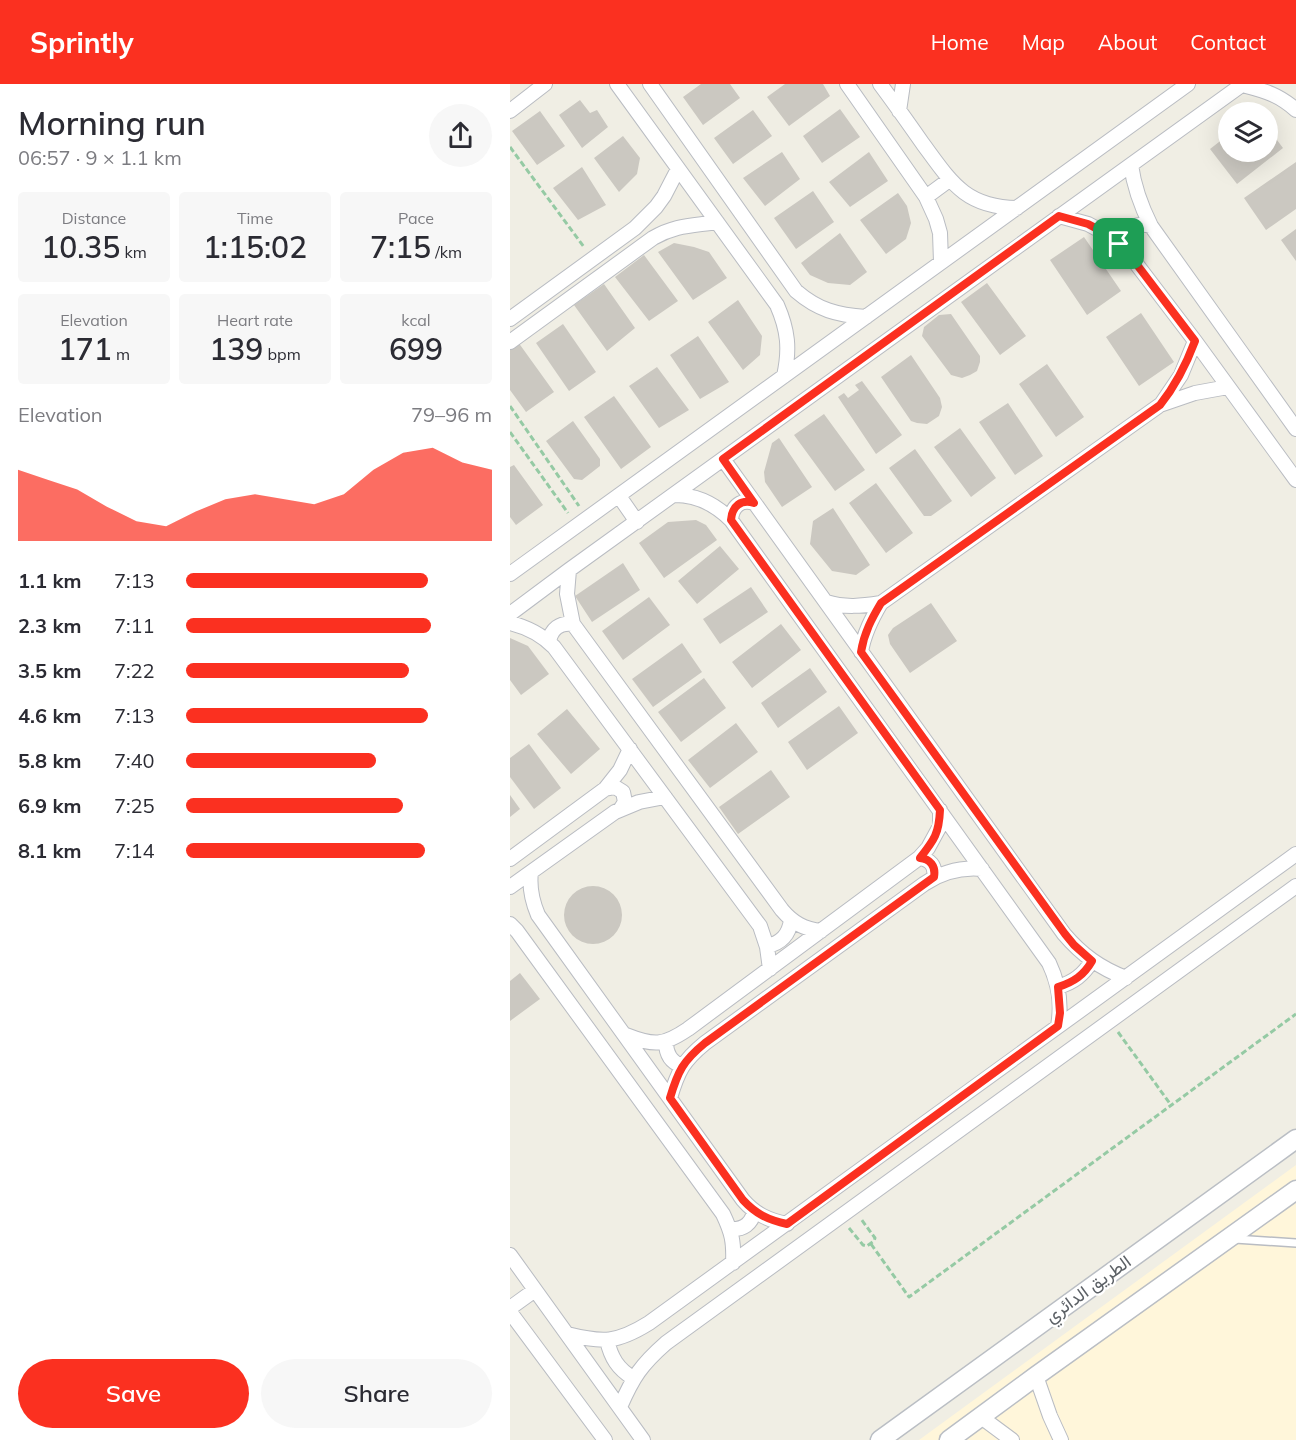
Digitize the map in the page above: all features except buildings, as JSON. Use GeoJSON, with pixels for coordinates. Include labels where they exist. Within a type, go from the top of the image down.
{"type":"FeatureCollection","features":[{"type":"Feature","properties":{"kind":"main road","name":"الطريق الدائري"},"geometry":{"type":"LineString","coordinates":[[880,1440],[1296,1139]]}},
{"type":"Feature","properties":{"kind":"main road"},"geometry":{"type":"LineString","coordinates":[[949,1440],[1296,1190]]}},
{"type":"Feature","properties":{"kind":"street"},"geometry":{"type":"LineString","coordinates":[[617,84],[777,305],[787,332],[788,362],[784,376]]}},
{"type":"Feature","properties":{"kind":"street"},"geometry":{"type":"LineString","coordinates":[[650,84],[796,291],[815,306],[827,311],[866,317]]}},
{"type":"Feature","properties":{"kind":"street"},"geometry":{"type":"LineString","coordinates":[[847,84],[926,197],[940,233],[941,262]]}},
{"type":"Feature","properties":{"kind":"street"},"geometry":{"type":"LineString","coordinates":[[880,84],[949,180],[974,198],[988,204],[1017,207]]}},
{"type":"Feature","properties":{"kind":"street"},"geometry":{"type":"LineString","coordinates":[[899,111],[903,84]]}},
{"type":"Feature","properties":{"kind":"street"},"geometry":{"type":"LineString","coordinates":[[510,574],[1188,84]]}},
{"type":"Feature","properties":{"kind":"street"},"geometry":{"type":"LineString","coordinates":[[510,614],[1242,84],[1290,96],[1296,110]]}},
{"type":"Feature","properties":{"kind":"street"},"geometry":{"type":"LineString","coordinates":[[510,111],[547,85]]}},
{"type":"Feature","properties":{"kind":"street"},"geometry":{"type":"LineString","coordinates":[[656,138],[678,123]]}},
{"type":"Feature","properties":{"kind":"street"},"geometry":{"type":"LineString","coordinates":[[1131,165],[1142,209],[1151,226],[1296,429]]}},
{"type":"Feature","properties":{"kind":"street"},"geometry":{"type":"LineString","coordinates":[[510,319],[635,228],[664,196],[678,169]]}},
{"type":"Feature","properties":{"kind":"street"},"geometry":{"type":"LineString","coordinates":[[926,197],[949,180]]}},
{"type":"Feature","properties":{"kind":"street"},"geometry":{"type":"LineString","coordinates":[[1059,216],[1088,224],[1101,231],[1134,258],[1296,480]]}},
{"type":"Feature","properties":{"kind":"street"},"geometry":{"type":"LineString","coordinates":[[510,342],[662,233],[682,226],[717,222]]}},
{"type":"Feature","properties":{"kind":"street"},"geometry":{"type":"LineString","coordinates":[[1119,244],[1130,228],[1140,224],[1151,226]]}},
{"type":"Feature","properties":{"kind":"street"},"geometry":{"type":"LineString","coordinates":[[777,305],[796,291]]}},
{"type":"Feature","properties":{"kind":"street"},"geometry":{"type":"LineString","coordinates":[[1160,405],[1181,375],[1195,341]]}},
{"type":"Feature","properties":{"kind":"street"},"geometry":{"type":"LineString","coordinates":[[861,652],[868,627],[881,603],[1160,405],[1195,393],[1228,387]]}},
{"type":"Feature","properties":{"kind":"street"},"geometry":{"type":"LineString","coordinates":[[723,459],[1065,934],[1092,961],[1125,978]]}},
{"type":"Feature","properties":{"kind":"street"},"geometry":{"type":"LineString","coordinates":[[675,495],[687,495],[711,504],[722,510],[731,520],[1049,963],[1058,987],[1060,1006],[1058,1026]]}},
{"type":"Feature","properties":{"kind":"street"},"geometry":{"type":"LineString","coordinates":[[618,496],[637,522]]}},
{"type":"Feature","properties":{"kind":"street"},"geometry":{"type":"LineString","coordinates":[[731,520],[731,513],[739,504],[749,501],[754,503]]}},
{"type":"Feature","properties":{"kind":"street"},"geometry":{"type":"LineString","coordinates":[[569,570],[567,594],[573,624],[782,910],[791,920],[803,927],[821,932]]}},
{"type":"Feature","properties":{"kind":"street"},"geometry":{"type":"LineString","coordinates":[[826,602],[838,606],[881,603]]}},
{"type":"Feature","properties":{"kind":"street"},"geometry":{"type":"LineString","coordinates":[[510,623],[535,632],[549,642],[630,749],[760,926],[770,958],[770,969]]}},
{"type":"Feature","properties":{"kind":"street"},"geometry":{"type":"LineString","coordinates":[[549,642],[556,627],[567,623],[573,624]]}},
{"type":"Feature","properties":{"kind":"street"},"geometry":{"type":"LineString","coordinates":[[510,858],[605,789],[620,770],[630,749]]}},
{"type":"Feature","properties":{"kind":"street"},"geometry":{"type":"LineString","coordinates":[[605,789],[615,787],[623,792],[625,801],[620,810]]}},
{"type":"Feature","properties":{"kind":"street"},"geometry":{"type":"LineString","coordinates":[[510,887],[602,820],[639,802],[665,797]]}},
{"type":"Feature","properties":{"kind":"street"},"geometry":{"type":"LineString","coordinates":[[624,1034],[640,1041],[666,1042],[688,1029],[920,858],[937,832],[940,810]]}},
{"type":"Feature","properties":{"kind":"street"},"geometry":{"type":"LineString","coordinates":[[567,1334],[607,1341],[629,1334],[649,1323],[1296,854]]}},
{"type":"Feature","properties":{"kind":"street"},"geometry":{"type":"LineString","coordinates":[[920,858],[930,861],[935,873],[934,877]]}},
{"type":"Feature","properties":{"kind":"street"},"geometry":{"type":"LineString","coordinates":[[670,1098],[676,1076],[682,1066],[693,1052],[705,1043],[934,877],[957,869],[982,869]]}},
{"type":"Feature","properties":{"kind":"street"},"geometry":{"type":"LineString","coordinates":[[531,872],[529,884],[531,897],[538,915],[743,1200],[754,1211],[770,1220],[787,1224]]}},
{"type":"Feature","properties":{"kind":"street"},"geometry":{"type":"LineString","coordinates":[[620,1407],[633,1378],[666,1343],[1296,886]]}},
{"type":"Feature","properties":{"kind":"street"},"geometry":{"type":"LineString","coordinates":[[538,915],[514,928],[723,1214],[730,1229],[734,1250],[733,1263]]}},
{"type":"Feature","properties":{"kind":"street"},"geometry":{"type":"LineString","coordinates":[[767,946],[784,938],[791,920]]}},
{"type":"Feature","properties":{"kind":"street"},"geometry":{"type":"LineString","coordinates":[[1058,987],[1078,978],[1092,961]]}},
{"type":"Feature","properties":{"kind":"street"},"geometry":{"type":"LineString","coordinates":[[666,1042],[669,1056],[682,1066]]}},
{"type":"Feature","properties":{"kind":"street"},"geometry":{"type":"LineString","coordinates":[[962,1096],[977,1118]]}},
{"type":"Feature","properties":{"kind":"street"},"geometry":{"type":"LineString","coordinates":[[730,1229],[741,1229],[746,1226],[753,1217],[754,1211]]}},
{"type":"Feature","properties":{"kind":"street"},"geometry":{"type":"LineString","coordinates":[[510,1255],[644,1440]]}},
{"type":"Feature","properties":{"kind":"street"},"geometry":{"type":"LineString","coordinates":[[535,1290],[510,1310],[604,1440]]}},
{"type":"Feature","properties":{"kind":"street"},"geometry":{"type":"LineString","coordinates":[[607,1341],[613,1359],[625,1373],[633,1378]]}},
{"type":"Feature","properties":{"kind":"street"},"geometry":{"type":"LineString","coordinates":[[1036,1376],[1061,1440]]}},
{"type":"Feature","properties":{"kind":"street"},"geometry":{"type":"LineString","coordinates":[[981,1417],[1012,1440]]}},
{"type":"Feature","properties":{"kind":"lane"},"geometry":{"type":"LineString","coordinates":[[1229,1239],[1296,1243]]}},
{"type":"Feature","properties":{"kind":"path"},"geometry":{"type":"LineString","coordinates":[[510,147],[593,259]]}},
{"type":"Feature","properties":{"kind":"path"},"geometry":{"type":"LineString","coordinates":[[510,406],[582,522]]}},
{"type":"Feature","properties":{"kind":"path"},"geometry":{"type":"LineString","coordinates":[[510,432],[582,522]]}},
{"type":"Feature","properties":{"kind":"path"},"geometry":{"type":"LineString","coordinates":[[871,1244],[909,1297],[1296,1014]]}},
{"type":"Feature","properties":{"kind":"path"},"geometry":{"type":"LineString","coordinates":[[1110,1021],[1171,1106]]}},
{"type":"Feature","properties":{"kind":"path"},"geometry":{"type":"LineString","coordinates":[[841,1217],[864,1246],[871,1244],[875,1238],[853,1208]]}},
{"type":"Feature","properties":{"kind":"shaded area"},"geometry":{"type":"Polygon","coordinates":[[[1296,1165],[1296,1440],[919,1440],[1296,1165]]]}},
{"type":"Feature","properties":{"kind":"route"},"geometry":{"type":"LineString","coordinates":[[1059,216],[1088,224],[1119,244],[1134,258],[1195,341],[1189,359],[1171,391],[1160,405],[881,603],[868,627],[861,652],[1065,934],[1092,961],[1078,978],[1058,987],[1060,1013],[1058,1026],[787,1224],[770,1220],[758,1214],[743,1200],[670,1098],[676,1076],[693,1052],[934,877],[934,869],[930,861],[920,858],[934,838],[939,826],[940,810],[731,520],[731,513],[739,504],[749,501],[754,503],[723,459],[1059,216]]}}]}
